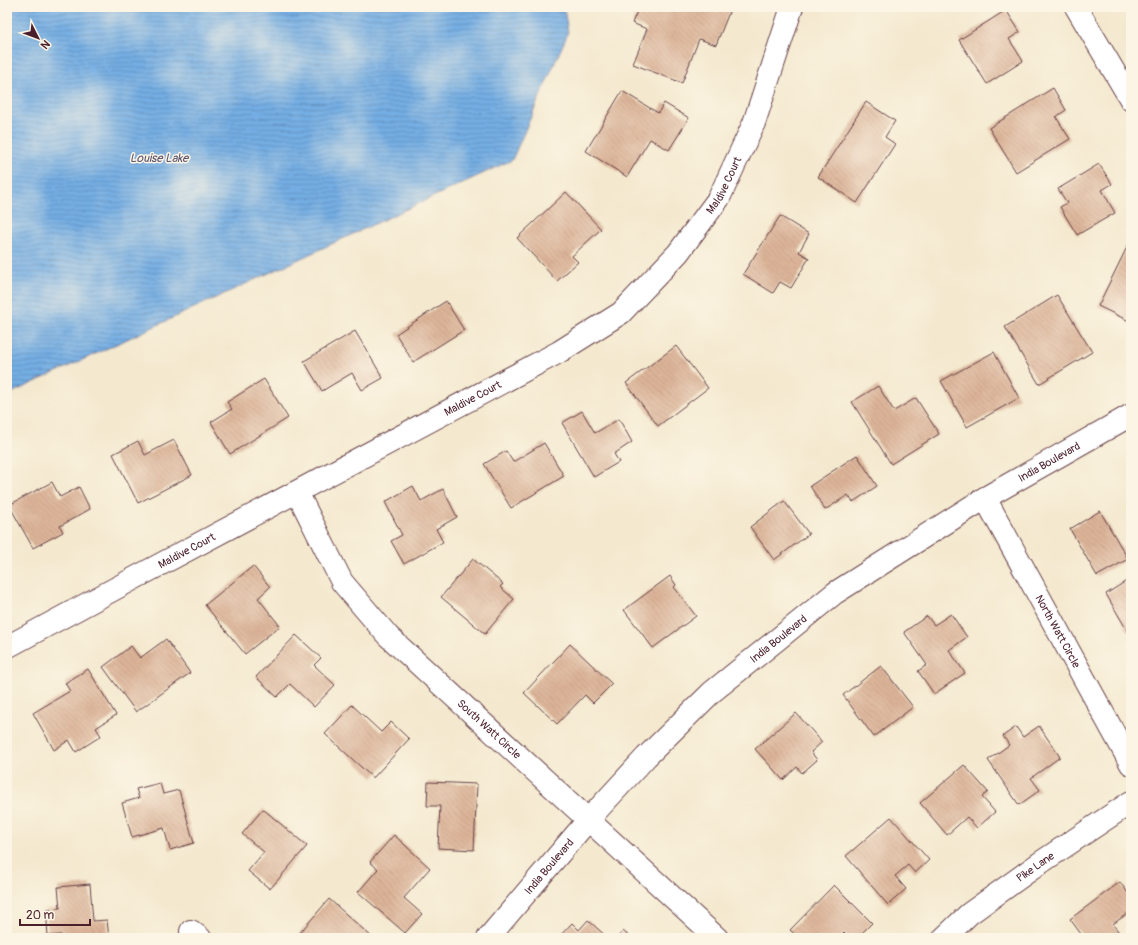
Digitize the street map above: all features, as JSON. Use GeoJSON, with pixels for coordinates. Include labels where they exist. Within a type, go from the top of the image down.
{"type":"FeatureCollection","features":[{"type":"Feature","properties":{"kind":"street","name":"Maldive Court"},"geometry":{"type":"LineString","coordinates":[[7,647],[559,352],[621,312],[678,254],[719,198],[754,123],[792,7]]}},
{"type":"Feature","properties":{"kind":"street"},"geometry":{"type":"LineString","coordinates":[[1076,7],[1131,100]]}},
{"type":"Feature","properties":{"kind":"street","name":"India Boulevard"},"geometry":{"type":"LineString","coordinates":[[488,938],[589,819],[646,757],[712,692],[835,593],[985,498],[1131,415]]}},
{"type":"Feature","properties":{"kind":"street","name":"South Watt Circle"},"geometry":{"type":"LineString","coordinates":[[297,492],[342,582],[388,636],[717,938]]}},
{"type":"Feature","properties":{"kind":"street","name":"North Watt Circle"},"geometry":{"type":"LineString","coordinates":[[985,498],[1131,764]]}},
{"type":"Feature","properties":{"kind":"street","name":"Pike Lane"},"geometry":{"type":"LineString","coordinates":[[944,938],[969,914],[1040,863],[1131,802]]}},
{"type":"Feature","properties":{"kind":"water","name":"Louise Lake"},"geometry":{"type":"Polygon","coordinates":[[[7,7],[564,7],[568,33],[512,160],[7,395],[7,7]]]}},
{"type":"Feature","properties":{"kind":"building"},"geometry":{"type":"Polygon","coordinates":[[[639,7],[687,7],[697,11],[699,7],[724,7],[730,10],[716,45],[699,39],[682,83],[633,64],[647,29],[632,23],[639,7]]]}},
{"type":"Feature","properties":{"kind":"building"},"geometry":{"type":"Polygon","coordinates":[[[1006,10],[1020,32],[1009,39],[1023,61],[987,84],[959,40],[1006,10]]]}},
{"type":"Feature","properties":{"kind":"building"},"geometry":{"type":"Polygon","coordinates":[[[1053,88],[1066,110],[1056,117],[1070,139],[1016,172],[989,128],[1053,88]]]}},
{"type":"Feature","properties":{"kind":"building"},"geometry":{"type":"Polygon","coordinates":[[[622,91],[658,113],[664,103],[689,118],[669,150],[650,139],[627,177],[586,151],[622,91]]]}},
{"type":"Feature","properties":{"kind":"building"},"geometry":{"type":"Polygon","coordinates":[[[866,102],[895,121],[885,137],[895,144],[857,203],[818,177],[866,102]]]}},
{"type":"Feature","properties":{"kind":"building"},"geometry":{"type":"Polygon","coordinates":[[[1099,164],[1112,184],[1102,190],[1115,213],[1077,235],[1060,207],[1067,203],[1058,189],[1099,164]]]}},
{"type":"Feature","properties":{"kind":"building"},"geometry":{"type":"Polygon","coordinates":[[[566,192],[601,229],[572,256],[578,262],[557,281],[517,238],[566,192]]]}},
{"type":"Feature","properties":{"kind":"building"},"geometry":{"type":"Polygon","coordinates":[[[780,216],[809,234],[799,252],[809,258],[791,288],[780,282],[773,293],[743,274],[780,216]]]}},
{"type":"Feature","properties":{"kind":"building"},"geometry":{"type":"Polygon","coordinates":[[[1131,239],[1131,322],[1098,306],[1131,239]]]}},
{"type":"Feature","properties":{"kind":"building"},"geometry":{"type":"Polygon","coordinates":[[[1057,295],[1092,352],[1039,384],[1005,327],[1057,295]]]}},
{"type":"Feature","properties":{"kind":"building"},"geometry":{"type":"Polygon","coordinates":[[[446,301],[464,330],[413,362],[396,334],[446,301]]]}},
{"type":"Feature","properties":{"kind":"building"},"geometry":{"type":"Polygon","coordinates":[[[355,331],[383,378],[362,390],[352,373],[322,391],[304,361],[355,331]]]}},
{"type":"Feature","properties":{"kind":"building"},"geometry":{"type":"Polygon","coordinates":[[[676,346],[708,388],[658,426],[626,383],[676,346]]]}},
{"type":"Feature","properties":{"kind":"building"},"geometry":{"type":"Polygon","coordinates":[[[994,352],[1019,398],[967,427],[941,381],[994,352]]]}},
{"type":"Feature","properties":{"kind":"building"},"geometry":{"type":"Polygon","coordinates":[[[264,379],[288,418],[230,454],[211,422],[232,409],[227,402],[264,379]]]}},
{"type":"Feature","properties":{"kind":"building"},"geometry":{"type":"Polygon","coordinates":[[[878,386],[894,411],[916,398],[939,434],[891,464],[852,402],[878,386]]]}},
{"type":"Feature","properties":{"kind":"building"},"geometry":{"type":"Polygon","coordinates":[[[582,411],[595,433],[619,419],[632,442],[614,454],[619,462],[594,477],[562,423],[582,411]]]}},
{"type":"Feature","properties":{"kind":"building"},"geometry":{"type":"Polygon","coordinates":[[[174,440],[192,475],[138,503],[113,454],[138,441],[145,455],[174,440]]]}},
{"type":"Feature","properties":{"kind":"building"},"geometry":{"type":"Polygon","coordinates":[[[544,443],[564,476],[511,508],[484,464],[506,451],[513,462],[544,443]]]}},
{"type":"Feature","properties":{"kind":"building"},"geometry":{"type":"Polygon","coordinates":[[[857,455],[877,486],[853,502],[848,495],[825,510],[810,486],[857,455]]]}},
{"type":"Feature","properties":{"kind":"building"},"geometry":{"type":"Polygon","coordinates":[[[52,482],[60,497],[79,487],[90,509],[60,526],[63,532],[33,548],[9,505],[52,482]]]}},
{"type":"Feature","properties":{"kind":"building"},"geometry":{"type":"Polygon","coordinates":[[[413,486],[421,501],[443,489],[457,517],[436,529],[443,542],[404,564],[391,541],[402,535],[385,502],[413,486]]]}},
{"type":"Feature","properties":{"kind":"building"},"geometry":{"type":"Polygon","coordinates":[[[784,501],[809,534],[774,560],[750,527],[784,501]]]}},
{"type":"Feature","properties":{"kind":"building"},"geometry":{"type":"Polygon","coordinates":[[[1100,511],[1128,559],[1097,576],[1070,529],[1100,511]]]}},
{"type":"Feature","properties":{"kind":"building"},"geometry":{"type":"Polygon","coordinates":[[[473,559],[503,584],[500,587],[514,599],[485,634],[441,597],[473,559]]]}},
{"type":"Feature","properties":{"kind":"building"},"geometry":{"type":"Polygon","coordinates":[[[253,566],[270,587],[258,598],[280,626],[245,654],[205,605],[253,566]]]}},
{"type":"Feature","properties":{"kind":"building"},"geometry":{"type":"Polygon","coordinates":[[[670,576],[676,585],[674,587],[696,616],[653,648],[624,610],[670,576]]]}},
{"type":"Feature","properties":{"kind":"building"},"geometry":{"type":"Polygon","coordinates":[[[1131,578],[1131,637],[1106,594],[1131,578]]]}},
{"type":"Feature","properties":{"kind":"building"},"geometry":{"type":"Polygon","coordinates":[[[951,614],[967,637],[949,650],[965,673],[934,694],[918,671],[927,665],[904,632],[927,616],[934,625],[951,614]]]}},
{"type":"Feature","properties":{"kind":"building"},"geometry":{"type":"Polygon","coordinates":[[[296,635],[321,658],[314,665],[335,685],[314,707],[290,684],[277,697],[256,677],[296,635]]]}},
{"type":"Feature","properties":{"kind":"building"},"geometry":{"type":"Polygon","coordinates":[[[166,639],[190,673],[136,712],[103,667],[131,646],[140,658],[166,639]]]}},
{"type":"Feature","properties":{"kind":"building"},"geometry":{"type":"Polygon","coordinates":[[[570,644],[612,684],[593,703],[585,695],[557,724],[524,693],[570,644]]]}},
{"type":"Feature","properties":{"kind":"building"},"geometry":{"type":"Polygon","coordinates":[[[881,666],[913,707],[874,737],[843,695],[881,666]]]}},
{"type":"Feature","properties":{"kind":"building"},"geometry":{"type":"Polygon","coordinates":[[[88,669],[116,715],[96,728],[101,736],[76,752],[69,740],[54,750],[33,713],[70,691],[65,683],[88,669]]]}},
{"type":"Feature","properties":{"kind":"building"},"geometry":{"type":"Polygon","coordinates":[[[352,705],[381,732],[391,722],[409,739],[373,778],[325,734],[352,705]]]}},
{"type":"Feature","properties":{"kind":"building"},"geometry":{"type":"Polygon","coordinates":[[[796,713],[822,742],[811,752],[817,760],[802,773],[797,767],[783,780],[755,749],[796,713]]]}},
{"type":"Feature","properties":{"kind":"building"},"geometry":{"type":"Polygon","coordinates":[[[1039,726],[1060,757],[1031,778],[1040,790],[1019,805],[988,760],[1009,745],[1003,736],[1016,727],[1023,737],[1039,726]]]}},
{"type":"Feature","properties":{"kind":"building"},"geometry":{"type":"Polygon","coordinates":[[[964,765],[988,792],[982,797],[995,812],[977,828],[967,817],[947,835],[920,803],[964,765]]]}},
{"type":"Feature","properties":{"kind":"building"},"geometry":{"type":"Polygon","coordinates":[[[428,782],[477,784],[474,850],[438,848],[440,806],[427,806],[428,782]]]}},
{"type":"Feature","properties":{"kind":"building"},"geometry":{"type":"Polygon","coordinates":[[[160,783],[163,794],[179,790],[194,843],[170,850],[164,828],[132,837],[122,803],[139,798],[136,789],[160,783]]]}},
{"type":"Feature","properties":{"kind":"building"},"geometry":{"type":"Polygon","coordinates":[[[263,809],[307,846],[270,889],[248,871],[264,852],[242,834],[263,809]]]}},
{"type":"Feature","properties":{"kind":"building"},"geometry":{"type":"Polygon","coordinates":[[[891,817],[929,860],[915,873],[908,865],[895,876],[906,889],[888,905],[846,856],[891,817]]]}},
{"type":"Feature","properties":{"kind":"building"},"geometry":{"type":"Polygon","coordinates":[[[394,835],[430,868],[404,898],[422,914],[405,933],[358,892],[378,869],[370,862],[394,835]]]}},
{"type":"Feature","properties":{"kind":"building"},"geometry":{"type":"Polygon","coordinates":[[[1120,882],[1131,897],[1131,911],[1113,924],[1123,938],[1084,938],[1070,919],[1120,882]]]}},
{"type":"Feature","properties":{"kind":"building"},"geometry":{"type":"Polygon","coordinates":[[[90,884],[93,921],[107,920],[109,938],[61,938],[61,935],[48,936],[46,909],[60,908],[58,887],[90,884]]]}},
{"type":"Feature","properties":{"kind":"building"},"geometry":{"type":"Polygon","coordinates":[[[834,885],[872,923],[857,938],[849,938],[844,933],[840,938],[799,938],[790,930],[834,885]]]}},
{"type":"Feature","properties":{"kind":"building"},"geometry":{"type":"Polygon","coordinates":[[[329,899],[373,938],[302,938],[298,935],[329,899]]]}},
{"type":"Feature","properties":{"kind":"building"},"geometry":{"type":"Polygon","coordinates":[[[588,920],[608,938],[558,938],[572,923],[579,930],[588,920]]]}},
{"type":"Feature","properties":{"kind":"building"},"geometry":{"type":"Polygon","coordinates":[[[623,931],[631,938],[617,938],[623,931]]]}}]}
